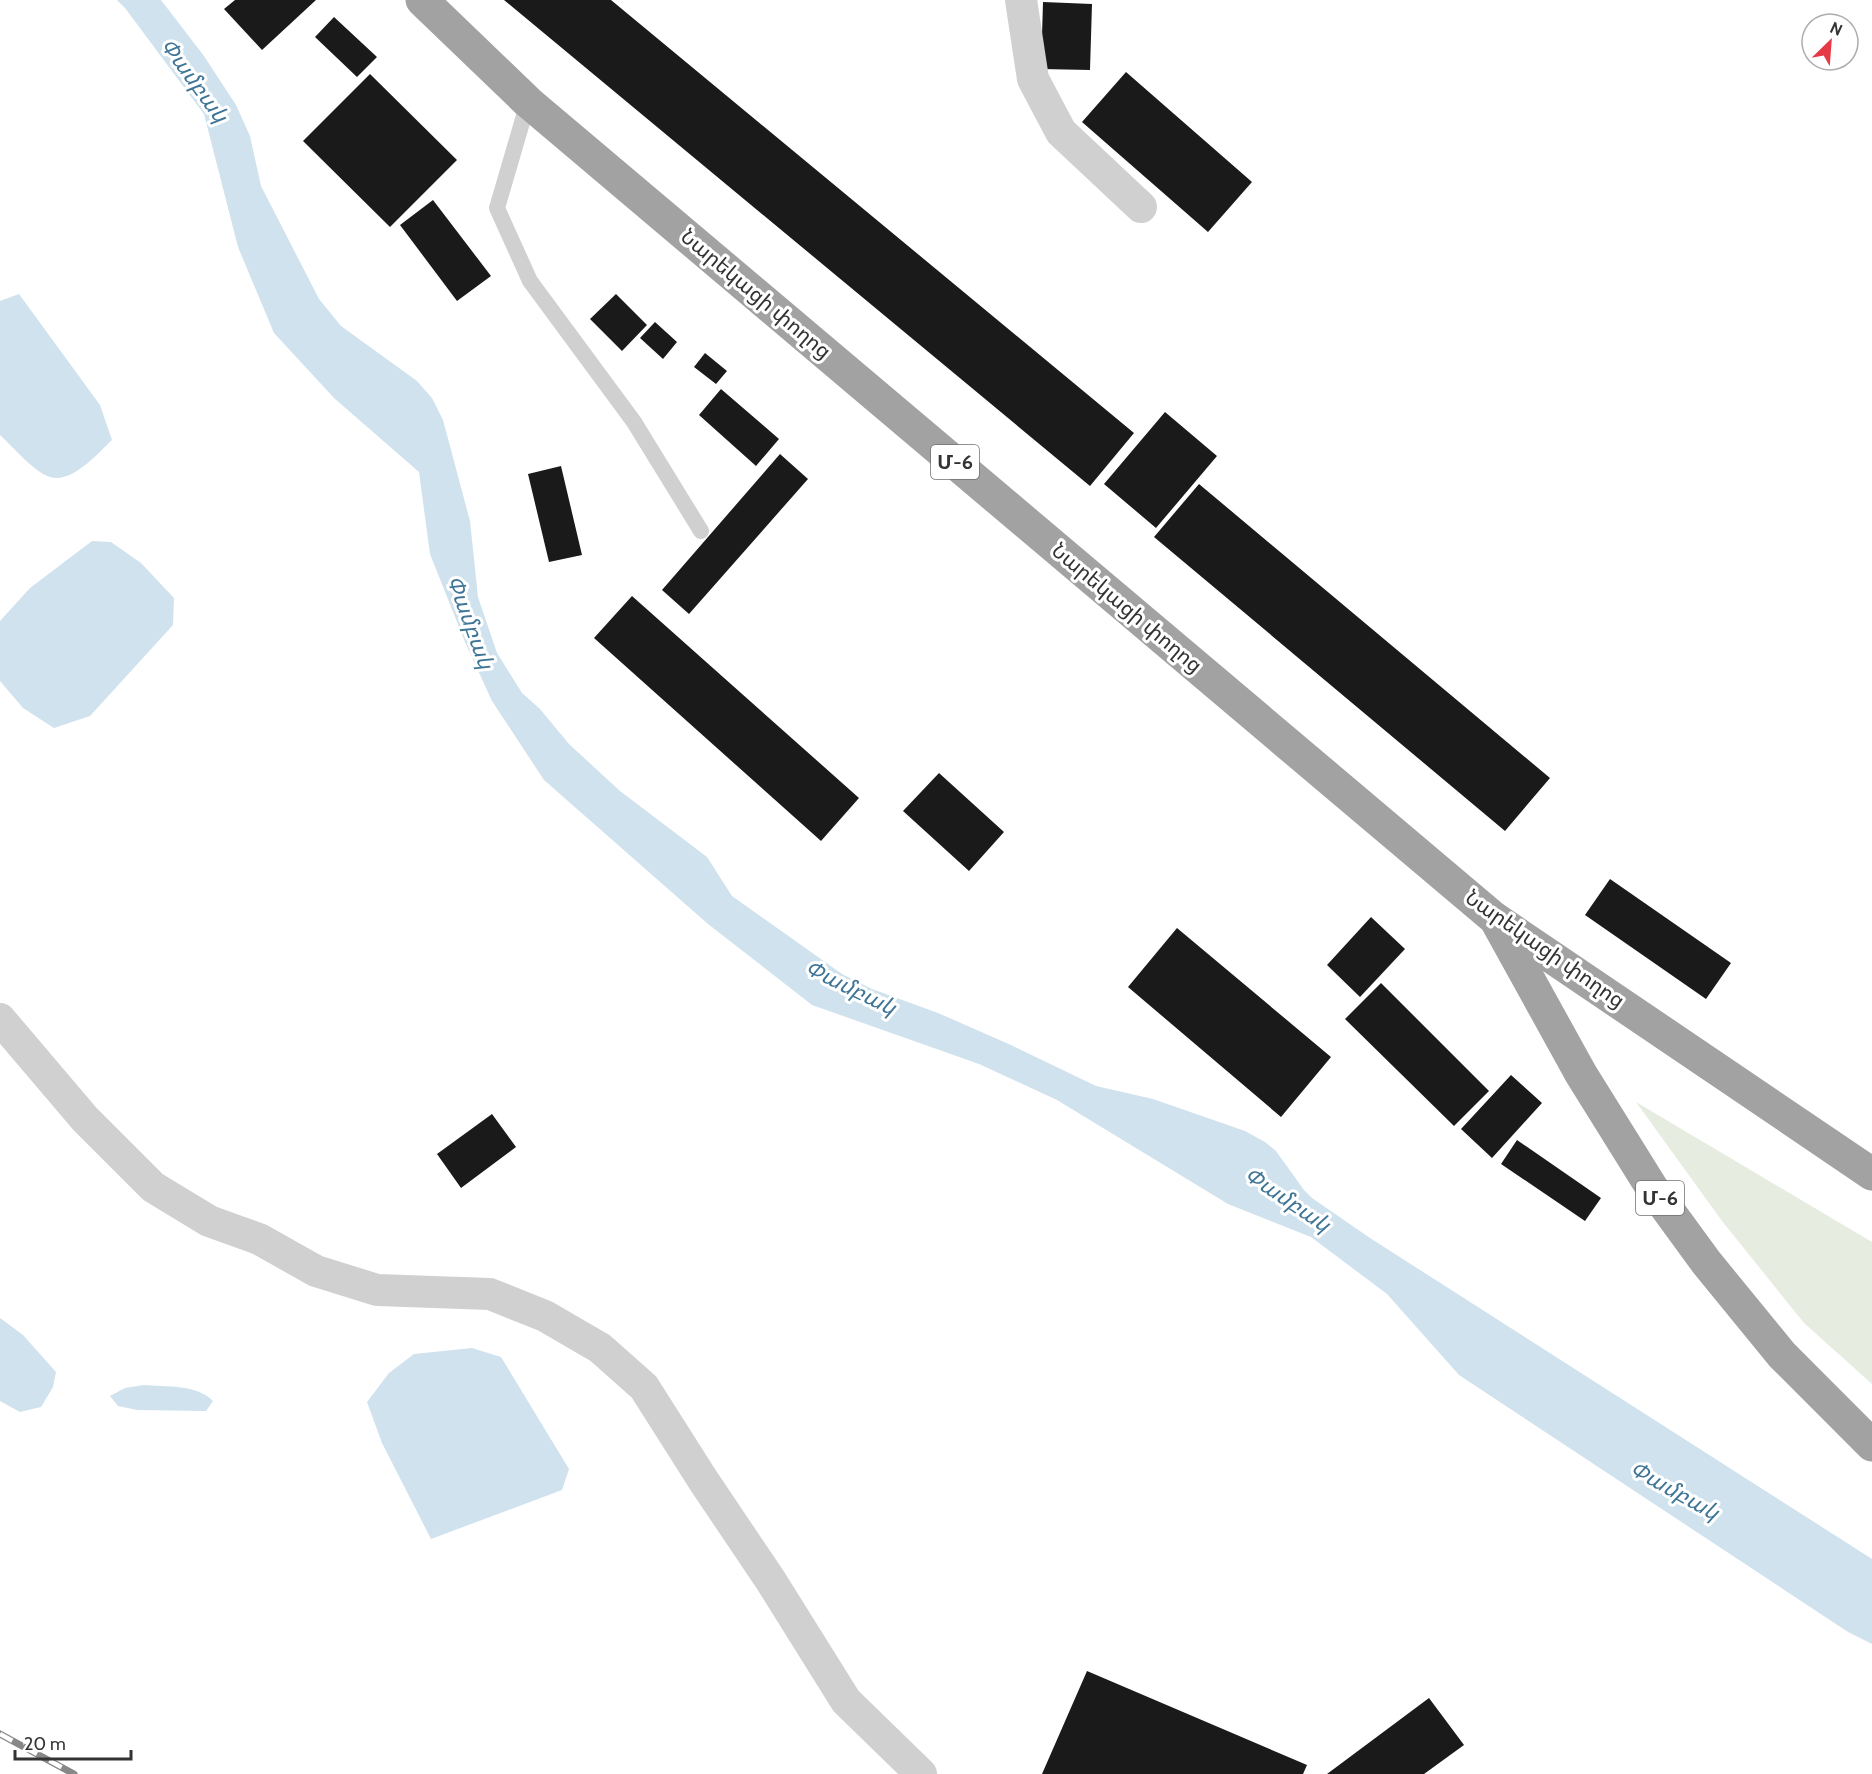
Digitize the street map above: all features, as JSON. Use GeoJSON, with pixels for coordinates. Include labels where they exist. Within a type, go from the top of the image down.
{"type":"FeatureCollection","features":[{"type":"Feature","properties":{"kind":"highway","name":"Նարեկացի փողոց"},"geometry":{"type":"LineString","coordinates":[[422,0],[528,102],[1494,918],[1871,1172]]}},
{"type":"Feature","properties":{"kind":"highway","name":"Մ-6"},"geometry":{"type":"LineString","coordinates":[[1494,918],[1581,1074],[1652,1188],[1706,1262],[1782,1355],[1872,1445]]}},
{"type":"Feature","properties":{"kind":"street"},"geometry":{"type":"LineString","coordinates":[[1021,0],[1033,79],[1061,132],[1141,207]]}},
{"type":"Feature","properties":{"kind":"street"},"geometry":{"type":"LineString","coordinates":[[0,1020],[85,1119],[153,1187],[209,1221],[259,1239],[316,1271],[377,1290],[490,1294],[545,1316],[600,1348],[644,1387],[771,1581],[846,1701],[921,1774]]}},
{"type":"Feature","properties":{"kind":"lane"},"geometry":{"type":"LineString","coordinates":[[528,102],[497,208],[530,281],[634,422],[701,531]]}},
{"type":"Feature","properties":{"kind":"shaded area"},"geometry":{"type":"Polygon","coordinates":[[[1636,1102],[1872,1242],[1872,1384],[1804,1323],[1722,1221],[1636,1102]]]}},
{"type":"Feature","properties":{"kind":"water","name":"Փամբակ"},"geometry":{"type":"Polygon","coordinates":[[[117,0],[161,0],[204,56],[236,105],[250,136],[261,186],[319,299],[341,326],[417,381],[432,398],[443,420],[470,521],[478,597],[497,653],[522,693],[540,709],[569,744],[620,791],[707,857],[732,896],[842,974],[872,989],[938,1013],[1011,1045],[1096,1086],[1153,1099],[1245,1131],[1265,1142],[1276,1151],[1312,1198],[1370,1238],[1872,1559],[1872,1644],[1848,1632],[1459,1375],[1387,1294],[1311,1237],[1228,1204],[1057,1100],[979,1064],[812,1005],[708,924],[544,780],[492,701],[465,642],[430,554],[419,472],[334,398],[274,333],[238,247],[204,114],[117,0]]]}},
{"type":"Feature","properties":{"kind":"water"},"geometry":{"type":"Polygon","coordinates":[[[19,294],[100,405],[112,440],[84,466],[67,476],[58,478],[44,474],[30,464],[0,435],[0,301],[19,294]]]}},
{"type":"Feature","properties":{"kind":"water"},"geometry":{"type":"Polygon","coordinates":[[[92,541],[111,542],[141,563],[174,598],[173,625],[90,716],[54,728],[23,708],[0,681],[0,621],[30,588],[92,541]]]}},
{"type":"Feature","properties":{"kind":"water"},"geometry":{"type":"Polygon","coordinates":[[[0,1318],[23,1335],[56,1372],[53,1387],[41,1407],[20,1412],[0,1401],[0,1318]]]}},
{"type":"Feature","properties":{"kind":"water"},"geometry":{"type":"Polygon","coordinates":[[[472,1348],[501,1357],[569,1469],[562,1490],[431,1539],[382,1443],[367,1402],[389,1373],[414,1354],[472,1348]]]}},
{"type":"Feature","properties":{"kind":"water"},"geometry":{"type":"Polygon","coordinates":[[[144,1385],[190,1389],[213,1401],[206,1411],[137,1410],[118,1406],[110,1396],[125,1388],[144,1385]]]}},
{"type":"Feature","properties":{"kind":"building"},"geometry":{"type":"Polygon","coordinates":[[[235,0],[316,0],[262,50],[224,9],[235,0]]]}},
{"type":"Feature","properties":{"kind":"building"},"geometry":{"type":"Polygon","coordinates":[[[504,0],[611,0],[1134,433],[1090,486],[504,0]]]}},
{"type":"Feature","properties":{"kind":"building"},"geometry":{"type":"Polygon","coordinates":[[[1043,2],[1092,4],[1090,70],[1041,69],[1043,2]]]}},
{"type":"Feature","properties":{"kind":"building"},"geometry":{"type":"Polygon","coordinates":[[[334,17],[377,57],[357,77],[315,37],[334,17]]]}},
{"type":"Feature","properties":{"kind":"building"},"geometry":{"type":"Polygon","coordinates":[[[1126,72],[1252,182],[1208,232],[1082,122],[1126,72]]]}},
{"type":"Feature","properties":{"kind":"building"},"geometry":{"type":"Polygon","coordinates":[[[370,74],[457,160],[390,227],[303,141],[370,74]]]}},
{"type":"Feature","properties":{"kind":"building"},"geometry":{"type":"Polygon","coordinates":[[[433,200],[491,276],[457,301],[400,225],[433,200]]]}},
{"type":"Feature","properties":{"kind":"building"},"geometry":{"type":"Polygon","coordinates":[[[616,294],[647,325],[622,351],[590,319],[616,294]]]}},
{"type":"Feature","properties":{"kind":"building"},"geometry":{"type":"Polygon","coordinates":[[[655,322],[677,342],[663,359],[640,338],[655,322]]]}},
{"type":"Feature","properties":{"kind":"building"},"geometry":{"type":"Polygon","coordinates":[[[705,353],[727,371],[716,384],[694,367],[705,353]]]}},
{"type":"Feature","properties":{"kind":"building"},"geometry":{"type":"Polygon","coordinates":[[[721,389],[779,439],[756,466],[699,415],[721,389]]]}},
{"type":"Feature","properties":{"kind":"building"},"geometry":{"type":"Polygon","coordinates":[[[1165,412],[1217,456],[1156,528],[1104,484],[1165,412]]]}},
{"type":"Feature","properties":{"kind":"building"},"geometry":{"type":"Polygon","coordinates":[[[780,454],[808,479],[689,614],[662,590],[780,454]]]}},
{"type":"Feature","properties":{"kind":"building"},"geometry":{"type":"Polygon","coordinates":[[[561,466],[582,555],[549,562],[528,474],[561,466]]]}},
{"type":"Feature","properties":{"kind":"building"},"geometry":{"type":"Polygon","coordinates":[[[1199,484],[1550,778],[1505,831],[1154,537],[1199,484]]]}},
{"type":"Feature","properties":{"kind":"building"},"geometry":{"type":"Polygon","coordinates":[[[632,596],[859,798],[821,841],[594,638],[632,596]]]}},
{"type":"Feature","properties":{"kind":"building"},"geometry":{"type":"Polygon","coordinates":[[[939,773],[1004,832],[969,871],[903,811],[939,773]]]}},
{"type":"Feature","properties":{"kind":"building"},"geometry":{"type":"Polygon","coordinates":[[[1610,879],[1731,963],[1706,999],[1585,915],[1610,879]]]}},
{"type":"Feature","properties":{"kind":"building"},"geometry":{"type":"Polygon","coordinates":[[[1371,917],[1405,949],[1360,997],[1327,965],[1371,917]]]}},
{"type":"Feature","properties":{"kind":"building"},"geometry":{"type":"Polygon","coordinates":[[[1177,928],[1331,1057],[1281,1117],[1128,987],[1177,928]]]}},
{"type":"Feature","properties":{"kind":"building"},"geometry":{"type":"Polygon","coordinates":[[[1381,983],[1489,1091],[1454,1126],[1345,1019],[1381,983]]]}},
{"type":"Feature","properties":{"kind":"building"},"geometry":{"type":"Polygon","coordinates":[[[1511,1075],[1542,1103],[1492,1158],[1461,1129],[1511,1075]]]}},
{"type":"Feature","properties":{"kind":"building"},"geometry":{"type":"Polygon","coordinates":[[[492,1114],[516,1147],[461,1188],[437,1154],[492,1114]]]}},
{"type":"Feature","properties":{"kind":"building"},"geometry":{"type":"Polygon","coordinates":[[[1517,1140],[1601,1198],[1585,1221],[1501,1164],[1517,1140]]]}},
{"type":"Feature","properties":{"kind":"building"},"geometry":{"type":"Polygon","coordinates":[[[1087,1671],[1307,1765],[1303,1774],[1042,1774],[1087,1671]]]}},
{"type":"Feature","properties":{"kind":"building"},"geometry":{"type":"Polygon","coordinates":[[[1429,1698],[1464,1745],[1424,1774],[1327,1774],[1429,1698]]]}},
{"type":"Feature","properties":{"kind":"railway"},"geometry":{"type":"LineString","coordinates":[[0,1734],[74,1774]]}}]}
